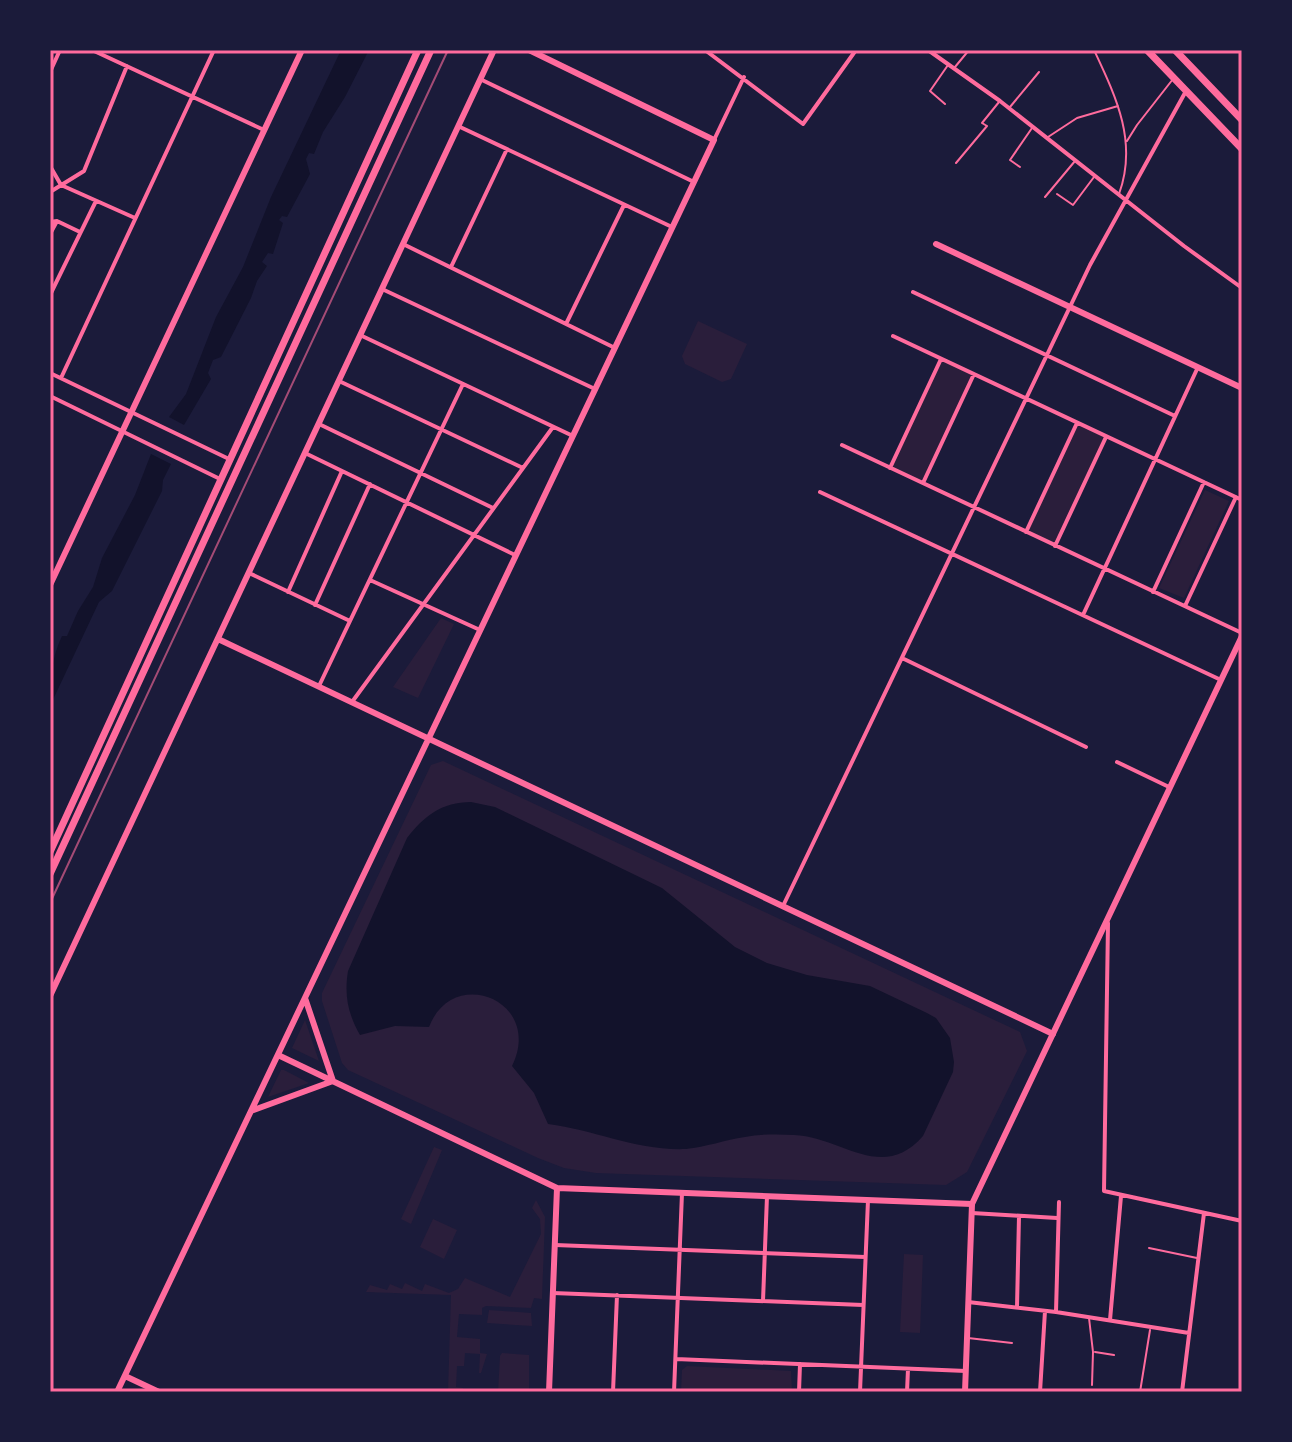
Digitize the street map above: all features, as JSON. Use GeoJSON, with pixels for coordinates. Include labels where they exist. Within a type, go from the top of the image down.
{"type":"FeatureCollection","features":[{"type":"Feature","properties":{"kind":"main road"},"geometry":{"type":"LineString","coordinates":[[50,852],[418,50]]}},
{"type":"Feature","properties":{"kind":"main road"},"geometry":{"type":"LineString","coordinates":[[50,874],[431,50]]}},
{"type":"Feature","properties":{"kind":"main road"},"geometry":{"type":"LineString","coordinates":[[1147,50],[1242,149]]}},
{"type":"Feature","properties":{"kind":"main road"},"geometry":{"type":"LineString","coordinates":[[1175,50],[1242,120]]}},
{"type":"Feature","properties":{"kind":"main road"},"geometry":{"type":"LineString","coordinates":[[229,459],[239,464]]}},
{"type":"Feature","properties":{"kind":"main road"},"geometry":{"type":"LineString","coordinates":[[220,479],[230,484]]}},
{"type":"Feature","properties":{"kind":"street"},"geometry":{"type":"LineString","coordinates":[[50,72],[60,50]]}},
{"type":"Feature","properties":{"kind":"street"},"geometry":{"type":"LineString","coordinates":[[92,50],[264,130]]}},
{"type":"Feature","properties":{"kind":"street"},"geometry":{"type":"LineString","coordinates":[[61,378],[214,50]]}},
{"type":"Feature","properties":{"kind":"street"},"geometry":{"type":"LineString","coordinates":[[50,585],[302,50]]}},
{"type":"Feature","properties":{"kind":"street"},"geometry":{"type":"LineString","coordinates":[[50,996],[494,50]]}},
{"type":"Feature","properties":{"kind":"street"},"geometry":{"type":"LineString","coordinates":[[529,50],[714,140]]}},
{"type":"Feature","properties":{"kind":"street"},"geometry":{"type":"LineString","coordinates":[[705,50],[803,124],[856,50]]}},
{"type":"Feature","properties":{"kind":"street"},"geometry":{"type":"LineString","coordinates":[[928,50],[1010,108],[1242,288]]}},
{"type":"Feature","properties":{"kind":"street"},"geometry":{"type":"LineString","coordinates":[[50,192],[84,171],[127,66]]}},
{"type":"Feature","properties":{"kind":"street"},"geometry":{"type":"LineString","coordinates":[[117,1392],[744,77]]}},
{"type":"Feature","properties":{"kind":"street"},"geometry":{"type":"LineString","coordinates":[[480,79],[694,182]]}},
{"type":"Feature","properties":{"kind":"street"},"geometry":{"type":"LineString","coordinates":[[783,906],[1090,265],[1186,90]]}},
{"type":"Feature","properties":{"kind":"street"},"geometry":{"type":"LineString","coordinates":[[458,126],[672,227]]}},
{"type":"Feature","properties":{"kind":"street"},"geometry":{"type":"LineString","coordinates":[[451,267],[507,149]]}},
{"type":"Feature","properties":{"kind":"street"},"geometry":{"type":"LineString","coordinates":[[50,166],[61,185],[135,218]]}},
{"type":"Feature","properties":{"kind":"street"},"geometry":{"type":"LineString","coordinates":[[50,295],[96,201]]}},
{"type":"Feature","properties":{"kind":"street"},"geometry":{"type":"LineString","coordinates":[[566,324],[624,205]]}},
{"type":"Feature","properties":{"kind":"street"},"geometry":{"type":"LineString","coordinates":[[50,222],[57,221],[81,232]]}},
{"type":"Feature","properties":{"kind":"street"},"geometry":{"type":"LineString","coordinates":[[50,234],[57,221]]}},
{"type":"Feature","properties":{"kind":"street"},"geometry":{"type":"LineString","coordinates":[[403,244],[615,348]]}},
{"type":"Feature","properties":{"kind":"street"},"geometry":{"type":"LineString","coordinates":[[936,244],[1242,388]]}},
{"type":"Feature","properties":{"kind":"street"},"geometry":{"type":"LineString","coordinates":[[382,289],[595,389]]}},
{"type":"Feature","properties":{"kind":"street"},"geometry":{"type":"LineString","coordinates":[[913,292],[1175,416]]}},
{"type":"Feature","properties":{"kind":"street"},"geometry":{"type":"LineString","coordinates":[[360,335],[573,436]]}},
{"type":"Feature","properties":{"kind":"street"},"geometry":{"type":"LineString","coordinates":[[893,336],[1242,500]]}},
{"type":"Feature","properties":{"kind":"street"},"geometry":{"type":"LineString","coordinates":[[890,468],[941,359]]}},
{"type":"Feature","properties":{"kind":"street"},"geometry":{"type":"LineString","coordinates":[[1083,615],[1198,367]]}},
{"type":"Feature","properties":{"kind":"street"},"geometry":{"type":"LineString","coordinates":[[50,373],[229,459]]}},
{"type":"Feature","properties":{"kind":"street"},"geometry":{"type":"LineString","coordinates":[[923,483],[974,374]]}},
{"type":"Feature","properties":{"kind":"street"},"geometry":{"type":"LineString","coordinates":[[339,381],[523,468]]}},
{"type":"Feature","properties":{"kind":"street"},"geometry":{"type":"LineString","coordinates":[[319,686],[463,384]]}},
{"type":"Feature","properties":{"kind":"street"},"geometry":{"type":"LineString","coordinates":[[51,398],[220,479]]}},
{"type":"Feature","properties":{"kind":"street"},"geometry":{"type":"LineString","coordinates":[[1026,532],[1077,423]]}},
{"type":"Feature","properties":{"kind":"street"},"geometry":{"type":"LineString","coordinates":[[319,424],[494,508]]}},
{"type":"Feature","properties":{"kind":"street"},"geometry":{"type":"LineString","coordinates":[[352,702],[553,427]]}},
{"type":"Feature","properties":{"kind":"street"},"geometry":{"type":"LineString","coordinates":[[1055,546],[1106,437]]}},
{"type":"Feature","properties":{"kind":"street"},"geometry":{"type":"LineString","coordinates":[[842,445],[1242,635],[972,1208],[965,1392]]}},
{"type":"Feature","properties":{"kind":"street"},"geometry":{"type":"LineString","coordinates":[[305,453],[516,555]]}},
{"type":"Feature","properties":{"kind":"street"},"geometry":{"type":"LineString","coordinates":[[288,592],[342,471]]}},
{"type":"Feature","properties":{"kind":"street"},"geometry":{"type":"LineString","coordinates":[[1153,592],[1204,482]]}},
{"type":"Feature","properties":{"kind":"street"},"geometry":{"type":"LineString","coordinates":[[315,605],[370,484]]}},
{"type":"Feature","properties":{"kind":"street"},"geometry":{"type":"LineString","coordinates":[[820,492],[1221,680]]}},
{"type":"Feature","properties":{"kind":"street"},"geometry":{"type":"LineString","coordinates":[[1185,606],[1236,497]]}},
{"type":"Feature","properties":{"kind":"street"},"geometry":{"type":"LineString","coordinates":[[249,573],[350,621]]}},
{"type":"Feature","properties":{"kind":"street"},"geometry":{"type":"LineString","coordinates":[[370,580],[480,630]]}},
{"type":"Feature","properties":{"kind":"street"},"geometry":{"type":"LineString","coordinates":[[218,639],[1053,1034]]}},
{"type":"Feature","properties":{"kind":"street"},"geometry":{"type":"LineString","coordinates":[[902,658],[1086,747]]}},
{"type":"Feature","properties":{"kind":"street"},"geometry":{"type":"LineString","coordinates":[[1117,762],[1170,788]]}},
{"type":"Feature","properties":{"kind":"street"},"geometry":{"type":"LineString","coordinates":[[1108,919],[1104,1191],[1242,1221]]}},
{"type":"Feature","properties":{"kind":"street"},"geometry":{"type":"LineString","coordinates":[[305,998],[333,1081]]}},
{"type":"Feature","properties":{"kind":"street"},"geometry":{"type":"LineString","coordinates":[[278,1055],[557,1188],[868,1200],[1058,1218]]}},
{"type":"Feature","properties":{"kind":"street"},"geometry":{"type":"LineString","coordinates":[[251,1111],[333,1081]]}},
{"type":"Feature","properties":{"kind":"street"},"geometry":{"type":"LineString","coordinates":[[549,1392],[557,1188]]}},
{"type":"Feature","properties":{"kind":"street"},"geometry":{"type":"LineString","coordinates":[[674,1392],[682,1193]]}},
{"type":"Feature","properties":{"kind":"street"},"geometry":{"type":"LineString","coordinates":[[763,1301],[767,1196]]}},
{"type":"Feature","properties":{"kind":"street"},"geometry":{"type":"LineString","coordinates":[[1110,1320],[1121,1196]]}},
{"type":"Feature","properties":{"kind":"street"},"geometry":{"type":"LineString","coordinates":[[860,1392],[868,1200]]}},
{"type":"Feature","properties":{"kind":"street"},"geometry":{"type":"LineString","coordinates":[[1056,1312],[1059,1202]]}},
{"type":"Feature","properties":{"kind":"street"},"geometry":{"type":"LineString","coordinates":[[1182,1392],[1204,1213]]}},
{"type":"Feature","properties":{"kind":"street"},"geometry":{"type":"LineString","coordinates":[[1017,1307],[1019,1216]]}},
{"type":"Feature","properties":{"kind":"street"},"geometry":{"type":"LineString","coordinates":[[555,1245],[865,1257]]}},
{"type":"Feature","properties":{"kind":"street"},"geometry":{"type":"LineString","coordinates":[[553,1293],[863,1305]]}},
{"type":"Feature","properties":{"kind":"street"},"geometry":{"type":"LineString","coordinates":[[613,1392],[617,1295]]}},
{"type":"Feature","properties":{"kind":"street"},"geometry":{"type":"LineString","coordinates":[[968,1302],[1045,1310],[1189,1333]]}},
{"type":"Feature","properties":{"kind":"street"},"geometry":{"type":"LineString","coordinates":[[1040,1392],[1045,1310]]}},
{"type":"Feature","properties":{"kind":"street"},"geometry":{"type":"LineString","coordinates":[[676,1359],[966,1371]]}},
{"type":"Feature","properties":{"kind":"street"},"geometry":{"type":"LineString","coordinates":[[799,1392],[800,1364]]}},
{"type":"Feature","properties":{"kind":"street"},"geometry":{"type":"LineString","coordinates":[[907,1392],[908,1369]]}},
{"type":"Feature","properties":{"kind":"street"},"geometry":{"type":"LineString","coordinates":[[125,1376],[159,1392]]}},
{"type":"Feature","properties":{"kind":"lane"},"geometry":{"type":"LineString","coordinates":[[714,56],[717,50]]}},
{"type":"Feature","properties":{"kind":"lane"},"geometry":{"type":"LineString","coordinates":[[955,68],[969,50]]}},
{"type":"Feature","properties":{"kind":"lane"},"geometry":{"type":"LineString","coordinates":[[1094,50],[1118,106],[1127,142],[1127,168],[1119,195]]}},
{"type":"Feature","properties":{"kind":"lane"},"geometry":{"type":"LineString","coordinates":[[945,104],[930,91],[949,64]]}},
{"type":"Feature","properties":{"kind":"lane"},"geometry":{"type":"LineString","coordinates":[[1010,108],[1039,72]]}},
{"type":"Feature","properties":{"kind":"lane"},"geometry":{"type":"LineString","coordinates":[[1127,142],[1174,78]]}},
{"type":"Feature","properties":{"kind":"lane"},"geometry":{"type":"LineString","coordinates":[[956,163],[987,126],[982,123],[1000,101]]}},
{"type":"Feature","properties":{"kind":"lane"},"geometry":{"type":"LineString","coordinates":[[1047,137],[1074,120],[1118,106]]}},
{"type":"Feature","properties":{"kind":"lane"},"geometry":{"type":"LineString","coordinates":[[1020,167],[1010,160],[1033,127]]}},
{"type":"Feature","properties":{"kind":"lane"},"geometry":{"type":"LineString","coordinates":[[1045,197],[1075,161]]}},
{"type":"Feature","properties":{"kind":"lane"},"geometry":{"type":"LineString","coordinates":[[1057,194],[1073,205],[1095,176]]}},
{"type":"Feature","properties":{"kind":"lane"},"geometry":{"type":"LineString","coordinates":[[1149,1248],[1198,1258]]}},
{"type":"Feature","properties":{"kind":"lane"},"geometry":{"type":"LineString","coordinates":[[1089,1317],[1093,1352],[1092,1385]]}},
{"type":"Feature","properties":{"kind":"lane"},"geometry":{"type":"LineString","coordinates":[[1140,1392],[1150,1327]]}},
{"type":"Feature","properties":{"kind":"lane"},"geometry":{"type":"LineString","coordinates":[[967,1338],[1012,1343]]}},
{"type":"Feature","properties":{"kind":"lane"},"geometry":{"type":"LineString","coordinates":[[1093,1352],[1114,1355]]}},
{"type":"Feature","properties":{"kind":"shaded area"},"geometry":{"type":"Polygon","coordinates":[[[341,50],[369,50],[314,154],[309,153],[306,159],[310,174],[287,217],[282,216],[279,220],[283,223],[273,254],[268,253],[262,262],[267,266],[221,357],[213,360],[208,373],[211,379],[184,425],[169,417],[186,394],[216,317],[243,267],[271,197],[341,50]]]}},
{"type":"Feature","properties":{"kind":"shaded area"},"geometry":{"type":"Polygon","coordinates":[[[698,321],[747,344],[731,379],[722,382],[685,364],[682,356],[698,321]]]}},
{"type":"Feature","properties":{"kind":"shaded area"},"geometry":{"type":"Polygon","coordinates":[[[941,359],[974,374],[923,483],[890,468],[941,359]]]}},
{"type":"Feature","properties":{"kind":"shaded area"},"geometry":{"type":"Polygon","coordinates":[[[1077,423],[1106,437],[1055,546],[1026,532],[1077,423]]]}},
{"type":"Feature","properties":{"kind":"shaded area"},"geometry":{"type":"Polygon","coordinates":[[[151,454],[171,464],[163,480],[162,491],[112,591],[99,602],[50,706],[52,670],[58,645],[62,636],[67,636],[93,587],[102,558],[135,495],[151,454]]]}},
{"type":"Feature","properties":{"kind":"shaded area"},"geometry":{"type":"Polygon","coordinates":[[[1205,490],[1229,501],[1184,598],[1159,588],[1205,490]]]}},
{"type":"Feature","properties":{"kind":"shaded area"},"geometry":{"type":"Polygon","coordinates":[[[441,618],[454,624],[418,698],[393,687],[441,618]]]}},
{"type":"Feature","properties":{"kind":"shaded area"},"geometry":{"type":"Polygon","coordinates":[[[443,761],[1020,1032],[1027,1051],[967,1172],[946,1185],[596,1173],[564,1168],[348,1070],[342,1063],[322,993],[431,765],[443,761]]]}},
{"type":"Feature","properties":{"kind":"shaded area"},"geometry":{"type":"Polygon","coordinates":[[[471,802],[495,807],[662,888],[735,947],[767,963],[807,975],[870,986],[936,1018],[950,1038],[953,1072],[923,1136],[908,1150],[877,1157],[794,1135],[757,1135],[693,1148],[668,1149],[548,1124],[534,1093],[512,1066],[519,1043],[516,1024],[506,1008],[492,998],[474,995],[457,997],[441,1008],[429,1027],[395,1026],[360,1035],[348,1004],[348,971],[407,838],[434,812],[471,802]]]}},
{"type":"Feature","properties":{"kind":"shaded area"},"geometry":{"type":"Polygon","coordinates":[[[305,1020],[319,1061],[292,1048],[305,1020]]]}},
{"type":"Feature","properties":{"kind":"shaded area"},"geometry":{"type":"Polygon","coordinates":[[[281,1070],[284,1070],[309,1083],[268,1097],[281,1070]]]}},
{"type":"Feature","properties":{"kind":"shaded area"},"geometry":{"type":"Polygon","coordinates":[[[434,1147],[442,1150],[411,1224],[401,1219],[434,1147]]]}},
{"type":"Feature","properties":{"kind":"shaded area"},"geometry":{"type":"Polygon","coordinates":[[[536,1200],[545,1217],[542,1299],[534,1298],[531,1308],[486,1306],[482,1308],[482,1315],[459,1314],[457,1337],[480,1339],[480,1353],[487,1354],[479,1373],[480,1354],[465,1353],[464,1366],[457,1366],[456,1387],[463,1388],[463,1392],[448,1392],[451,1295],[366,1292],[370,1285],[387,1290],[390,1284],[402,1289],[405,1283],[422,1291],[425,1284],[449,1293],[458,1289],[465,1278],[510,1297],[541,1234],[540,1219],[532,1208],[536,1200]]]}},
{"type":"Feature","properties":{"kind":"shaded area"},"geometry":{"type":"Polygon","coordinates":[[[433,1219],[457,1230],[444,1259],[420,1247],[433,1219]]]}},
{"type":"Feature","properties":{"kind":"shaded area"},"geometry":{"type":"Polygon","coordinates":[[[904,1254],[923,1255],[920,1333],[900,1332],[904,1254]]]}},
{"type":"Feature","properties":{"kind":"shaded area"},"geometry":{"type":"Polygon","coordinates":[[[489,1310],[531,1313],[532,1326],[487,1323],[489,1310]]]}},
{"type":"Feature","properties":{"kind":"shaded area"},"geometry":{"type":"Polygon","coordinates":[[[502,1353],[529,1355],[529,1392],[498,1392],[502,1353]]]}},
{"type":"Feature","properties":{"kind":"shaded area"},"geometry":{"type":"Polygon","coordinates":[[[687,1366],[791,1371],[792,1392],[681,1392],[682,1370],[687,1366]]]}},
{"type":"Feature","properties":{"kind":"railway"},"geometry":{"type":"LineString","coordinates":[[50,903],[448,50]]}}]}
